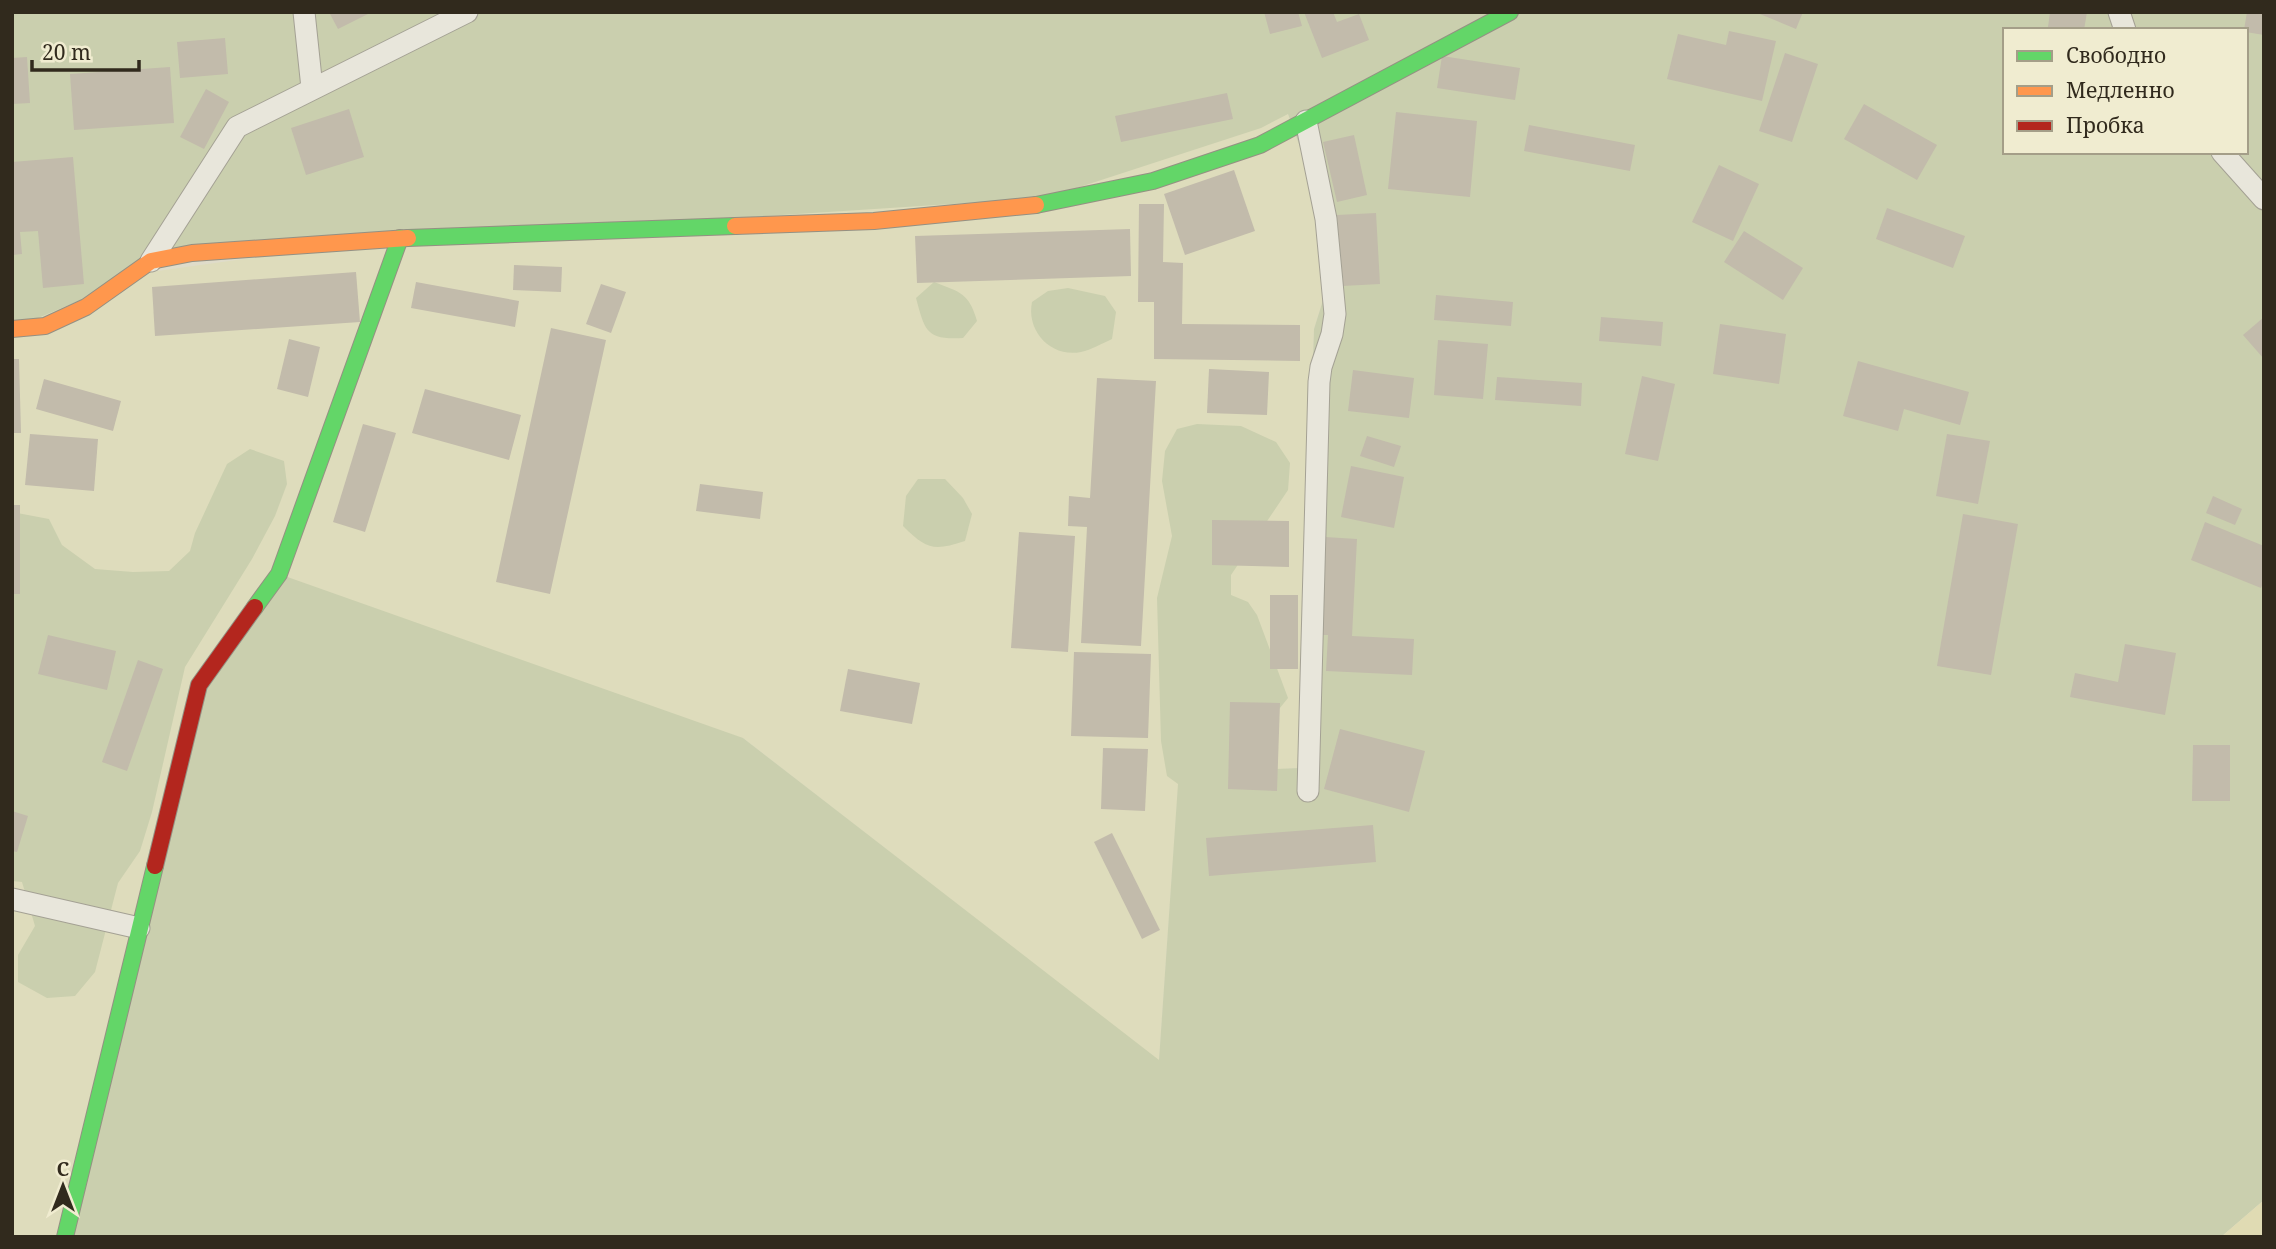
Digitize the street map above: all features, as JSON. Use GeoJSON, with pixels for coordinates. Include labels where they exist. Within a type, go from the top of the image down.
{"type":"FeatureCollection","features":[{"type":"Feature","properties":{"kind":"street"},"geometry":{"type":"LineString","coordinates":[[12,329],[45,326],[86,307],[151,261],[192,253],[400,238],[874,221],[1045,204],[1153,181],[1260,145],[1307,121],[1479,20],[1510,12]]}},
{"type":"Feature","properties":{"kind":"street"},"geometry":{"type":"LineString","coordinates":[[65,1237],[199,685],[279,573],[400,238]]}},
{"type":"Feature","properties":{"kind":"lane"},"geometry":{"type":"LineString","coordinates":[[304,12],[312,88]]}},
{"type":"Feature","properties":{"kind":"lane"},"geometry":{"type":"LineString","coordinates":[[151,261],[237,127],[467,12]]}},
{"type":"Feature","properties":{"kind":"lane"},"geometry":{"type":"LineString","coordinates":[[1307,121],[1326,219],[1335,314],[1319,382],[1308,791]]}},
{"type":"Feature","properties":{"kind":"lane"},"geometry":{"type":"LineString","coordinates":[[2224,154],[2264,200]]}},
{"type":"Feature","properties":{"kind":"lane"},"geometry":{"type":"LineString","coordinates":[[12,899],[139,928]]}},
{"type":"Feature","properties":{"kind":"shaded area"},"geometry":{"type":"Polygon","coordinates":[[[1288,114],[1318,197],[1324,297],[1314,329],[1300,768],[1179,775],[1159,1061],[743,738],[65,1237],[12,1237],[12,329],[129,275],[1288,114]]]}},
{"type":"Feature","properties":{"kind":"green space"},"geometry":{"type":"Polygon","coordinates":[[[12,12],[2264,12],[2264,1200],[2221,1237],[65,1237],[199,685],[279,574],[743,738],[1159,1060],[1178,784],[1167,776],[1161,741],[1157,598],[1172,536],[1162,481],[1165,451],[1177,429],[1197,424],[1241,426],[1276,442],[1290,463],[1288,490],[1231,575],[1231,595],[1248,602],[1257,615],[1288,698],[1229,771],[1299,768],[1314,329],[1324,297],[1318,197],[1288,114],[1261,128],[1046,198],[192,253],[12,329],[12,12]]]}},
{"type":"Feature","properties":{"kind":"green space"},"geometry":{"type":"Polygon","coordinates":[[[934,282],[957,291],[971,304],[977,321],[963,338],[934,335],[925,326],[916,298],[934,282]]]}},
{"type":"Feature","properties":{"kind":"green space"},"geometry":{"type":"Polygon","coordinates":[[[1068,288],[1105,296],[1116,312],[1112,339],[1085,351],[1070,353],[1060,351],[1043,340],[1033,323],[1032,302],[1048,291],[1068,288]]]}},
{"type":"Feature","properties":{"kind":"green space"},"geometry":{"type":"Polygon","coordinates":[[[250,449],[284,461],[287,484],[275,516],[252,559],[185,667],[152,812],[140,851],[118,883],[95,972],[75,996],[47,998],[18,982],[18,955],[35,926],[22,882],[12,881],[12,512],[49,519],[62,545],[95,569],[169,571],[190,551],[195,533],[227,464],[250,449]]]}},
{"type":"Feature","properties":{"kind":"green space"},"geometry":{"type":"Polygon","coordinates":[[[918,479],[945,479],[963,498],[972,514],[965,541],[946,546],[931,546],[918,540],[903,526],[906,496],[918,479]]]}},
{"type":"Feature","properties":{"kind":"sand"},"geometry":{"type":"Polygon","coordinates":[[[2264,1200],[2264,1237],[2221,1237],[2264,1200]]]}},
{"type":"Feature","properties":{"kind":"building"},"geometry":{"type":"Polygon","coordinates":[[[329,12],[372,12],[338,29],[329,12]]]}},
{"type":"Feature","properties":{"kind":"building"},"geometry":{"type":"Polygon","coordinates":[[[1264,12],[1298,12],[1302,26],[1270,34],[1264,12]]]}},
{"type":"Feature","properties":{"kind":"building"},"geometry":{"type":"Polygon","coordinates":[[[1304,12],[1333,12],[1337,22],[1359,14],[1369,40],[1322,58],[1304,12]]]}},
{"type":"Feature","properties":{"kind":"building"},"geometry":{"type":"Polygon","coordinates":[[[1755,12],[1803,12],[1796,29],[1755,12]]]}},
{"type":"Feature","properties":{"kind":"building"},"geometry":{"type":"Polygon","coordinates":[[[2050,12],[2087,12],[2084,28],[2048,27],[2050,12]]]}},
{"type":"Feature","properties":{"kind":"building"},"geometry":{"type":"Polygon","coordinates":[[[2247,12],[2264,12],[2264,35],[2248,32],[2248,28],[2244,28],[2247,12]]]}},
{"type":"Feature","properties":{"kind":"building"},"geometry":{"type":"Polygon","coordinates":[[[1729,31],[1776,41],[1762,101],[1667,79],[1678,34],[1726,45],[1729,31]]]}},
{"type":"Feature","properties":{"kind":"building"},"geometry":{"type":"Polygon","coordinates":[[[225,38],[228,74],[180,78],[177,42],[225,38]]]}},
{"type":"Feature","properties":{"kind":"building"},"geometry":{"type":"Polygon","coordinates":[[[1785,53],[1818,64],[1792,142],[1759,131],[1785,53]]]}},
{"type":"Feature","properties":{"kind":"building"},"geometry":{"type":"Polygon","coordinates":[[[1442,56],[1520,68],[1515,100],[1437,88],[1442,56]]]}},
{"type":"Feature","properties":{"kind":"building"},"geometry":{"type":"Polygon","coordinates":[[[27,57],[30,103],[12,104],[12,58],[27,57]]]}},
{"type":"Feature","properties":{"kind":"building"},"geometry":{"type":"Polygon","coordinates":[[[170,67],[174,123],[74,130],[70,74],[170,67]]]}},
{"type":"Feature","properties":{"kind":"building"},"geometry":{"type":"Polygon","coordinates":[[[206,89],[229,102],[204,149],[180,137],[206,89]]]}},
{"type":"Feature","properties":{"kind":"building"},"geometry":{"type":"Polygon","coordinates":[[[1227,93],[1233,119],[1121,142],[1115,116],[1227,93]]]}},
{"type":"Feature","properties":{"kind":"building"},"geometry":{"type":"Polygon","coordinates":[[[1864,104],[1937,145],[1917,180],[1844,139],[1864,104]]]}},
{"type":"Feature","properties":{"kind":"building"},"geometry":{"type":"Polygon","coordinates":[[[349,109],[364,157],[306,175],[291,128],[349,109]]]}},
{"type":"Feature","properties":{"kind":"building"},"geometry":{"type":"Polygon","coordinates":[[[1396,112],[1477,121],[1470,197],[1388,189],[1396,112]]]}},
{"type":"Feature","properties":{"kind":"building"},"geometry":{"type":"Polygon","coordinates":[[[1529,125],[1635,145],[1630,171],[1524,151],[1529,125]]]}},
{"type":"Feature","properties":{"kind":"building"},"geometry":{"type":"Polygon","coordinates":[[[1354,135],[1367,195],[1337,202],[1323,142],[1354,135]]]}},
{"type":"Feature","properties":{"kind":"building"},"geometry":{"type":"Polygon","coordinates":[[[73,157],[84,284],[43,288],[38,231],[20,232],[22,254],[12,255],[12,162],[73,157]]]}},
{"type":"Feature","properties":{"kind":"building"},"geometry":{"type":"Polygon","coordinates":[[[1719,165],[1759,184],[1733,241],[1692,222],[1719,165]]]}},
{"type":"Feature","properties":{"kind":"building"},"geometry":{"type":"Polygon","coordinates":[[[1234,170],[1255,231],[1185,255],[1164,194],[1234,170]]]}},
{"type":"Feature","properties":{"kind":"building"},"geometry":{"type":"Polygon","coordinates":[[[1139,204],[1164,204],[1163,262],[1183,263],[1182,324],[1300,325],[1300,361],[1154,359],[1154,302],[1138,302],[1139,204]]]}},
{"type":"Feature","properties":{"kind":"building"},"geometry":{"type":"Polygon","coordinates":[[[1887,208],[1965,236],[1953,268],[1876,239],[1887,208]]]}},
{"type":"Feature","properties":{"kind":"building"},"geometry":{"type":"Polygon","coordinates":[[[1376,213],[1380,284],[1342,286],[1337,215],[1376,213]]]}},
{"type":"Feature","properties":{"kind":"building"},"geometry":{"type":"Polygon","coordinates":[[[1130,229],[1131,276],[917,283],[915,236],[1130,229]]]}},
{"type":"Feature","properties":{"kind":"building"},"geometry":{"type":"Polygon","coordinates":[[[1744,231],[1803,268],[1783,300],[1724,262],[1744,231]]]}},
{"type":"Feature","properties":{"kind":"building"},"geometry":{"type":"Polygon","coordinates":[[[514,265],[562,267],[561,292],[513,290],[514,265]]]}},
{"type":"Feature","properties":{"kind":"building"},"geometry":{"type":"Polygon","coordinates":[[[356,272],[360,322],[155,336],[152,287],[356,272]]]}},
{"type":"Feature","properties":{"kind":"building"},"geometry":{"type":"Polygon","coordinates":[[[416,282],[519,301],[515,327],[411,308],[416,282]]]}},
{"type":"Feature","properties":{"kind":"building"},"geometry":{"type":"Polygon","coordinates":[[[601,284],[626,292],[611,333],[586,324],[601,284]]]}},
{"type":"Feature","properties":{"kind":"building"},"geometry":{"type":"Polygon","coordinates":[[[1436,295],[1513,302],[1511,326],[1434,320],[1436,295]]]}},
{"type":"Feature","properties":{"kind":"building"},"geometry":{"type":"Polygon","coordinates":[[[1601,317],[1663,322],[1661,346],[1599,341],[1601,317]]]}},
{"type":"Feature","properties":{"kind":"building"},"geometry":{"type":"Polygon","coordinates":[[[2264,317],[2264,359],[2243,335],[2264,317]]]}},
{"type":"Feature","properties":{"kind":"building"},"geometry":{"type":"Polygon","coordinates":[[[1720,324],[1786,334],[1779,384],[1713,374],[1720,324]]]}},
{"type":"Feature","properties":{"kind":"building"},"geometry":{"type":"Polygon","coordinates":[[[551,328],[606,340],[550,594],[496,582],[551,328]]]}},
{"type":"Feature","properties":{"kind":"building"},"geometry":{"type":"Polygon","coordinates":[[[289,339],[320,347],[308,397],[277,389],[289,339]]]}},
{"type":"Feature","properties":{"kind":"building"},"geometry":{"type":"Polygon","coordinates":[[[1438,340],[1488,344],[1483,399],[1434,395],[1438,340]]]}},
{"type":"Feature","properties":{"kind":"building"},"geometry":{"type":"Polygon","coordinates":[[[12,359],[19,359],[21,433],[12,433],[12,359]]]}},
{"type":"Feature","properties":{"kind":"building"},"geometry":{"type":"Polygon","coordinates":[[[1858,361],[1969,392],[1960,425],[1904,409],[1898,431],[1843,416],[1858,361]]]}},
{"type":"Feature","properties":{"kind":"building"},"geometry":{"type":"Polygon","coordinates":[[[1209,369],[1269,372],[1267,415],[1207,413],[1209,369]]]}},
{"type":"Feature","properties":{"kind":"building"},"geometry":{"type":"Polygon","coordinates":[[[1353,370],[1414,378],[1409,418],[1348,411],[1353,370]]]}},
{"type":"Feature","properties":{"kind":"building"},"geometry":{"type":"Polygon","coordinates":[[[1642,376],[1675,384],[1658,461],[1625,454],[1642,376]]]}},
{"type":"Feature","properties":{"kind":"building"},"geometry":{"type":"Polygon","coordinates":[[[1497,377],[1582,383],[1581,406],[1495,400],[1497,377]]]}},
{"type":"Feature","properties":{"kind":"building"},"geometry":{"type":"Polygon","coordinates":[[[1097,378],[1156,381],[1141,646],[1081,643],[1087,527],[1068,526],[1069,496],[1090,498],[1097,378]]]}},
{"type":"Feature","properties":{"kind":"building"},"geometry":{"type":"Polygon","coordinates":[[[44,379],[121,401],[113,431],[36,409],[44,379]]]}},
{"type":"Feature","properties":{"kind":"building"},"geometry":{"type":"Polygon","coordinates":[[[425,389],[521,415],[509,460],[412,433],[425,389]]]}},
{"type":"Feature","properties":{"kind":"building"},"geometry":{"type":"Polygon","coordinates":[[[363,424],[396,433],[365,532],[333,522],[363,424]]]}},
{"type":"Feature","properties":{"kind":"building"},"geometry":{"type":"Polygon","coordinates":[[[30,434],[98,439],[94,491],[25,485],[30,434]]]}},
{"type":"Feature","properties":{"kind":"building"},"geometry":{"type":"Polygon","coordinates":[[[1947,434],[1990,441],[1978,504],[1936,496],[1947,434]]]}},
{"type":"Feature","properties":{"kind":"building"},"geometry":{"type":"Polygon","coordinates":[[[1367,436],[1401,446],[1394,467],[1360,456],[1367,436]]]}},
{"type":"Feature","properties":{"kind":"building"},"geometry":{"type":"Polygon","coordinates":[[[1351,466],[1404,477],[1394,528],[1341,517],[1351,466]]]}},
{"type":"Feature","properties":{"kind":"building"},"geometry":{"type":"Polygon","coordinates":[[[700,484],[763,492],[760,519],[696,511],[700,484]]]}},
{"type":"Feature","properties":{"kind":"building"},"geometry":{"type":"Polygon","coordinates":[[[2213,496],[2242,509],[2235,525],[2206,513],[2213,496]]]}},
{"type":"Feature","properties":{"kind":"building"},"geometry":{"type":"Polygon","coordinates":[[[12,505],[20,505],[20,594],[12,594],[12,505]]]}},
{"type":"Feature","properties":{"kind":"building"},"geometry":{"type":"Polygon","coordinates":[[[1963,514],[2018,524],[1991,675],[1937,666],[1963,514]]]}},
{"type":"Feature","properties":{"kind":"building"},"geometry":{"type":"Polygon","coordinates":[[[1212,520],[1289,521],[1289,567],[1212,565],[1212,520]]]}},
{"type":"Feature","properties":{"kind":"building"},"geometry":{"type":"Polygon","coordinates":[[[2205,522],[2264,546],[2264,581],[2261,588],[2191,560],[2205,522]]]}},
{"type":"Feature","properties":{"kind":"building"},"geometry":{"type":"Polygon","coordinates":[[[1019,532],[1075,536],[1068,652],[1011,648],[1019,532]]]}},
{"type":"Feature","properties":{"kind":"building"},"geometry":{"type":"Polygon","coordinates":[[[1325,537],[1357,539],[1352,636],[1414,639],[1412,675],[1326,671],[1328,635],[1319,635],[1325,537]]]}},
{"type":"Feature","properties":{"kind":"building"},"geometry":{"type":"Polygon","coordinates":[[[1270,595],[1298,595],[1298,669],[1270,669],[1270,595]]]}},
{"type":"Feature","properties":{"kind":"building"},"geometry":{"type":"Polygon","coordinates":[[[48,635],[116,651],[107,690],[38,674],[48,635]]]}},
{"type":"Feature","properties":{"kind":"building"},"geometry":{"type":"Polygon","coordinates":[[[2125,644],[2176,653],[2165,715],[2070,697],[2075,673],[2118,682],[2125,644]]]}},
{"type":"Feature","properties":{"kind":"building"},"geometry":{"type":"Polygon","coordinates":[[[1074,652],[1151,654],[1148,738],[1071,736],[1074,652]]]}},
{"type":"Feature","properties":{"kind":"building"},"geometry":{"type":"Polygon","coordinates":[[[138,660],[163,669],[127,771],[102,762],[138,660]]]}},
{"type":"Feature","properties":{"kind":"building"},"geometry":{"type":"Polygon","coordinates":[[[848,669],[920,683],[912,724],[840,711],[848,669]]]}},
{"type":"Feature","properties":{"kind":"building"},"geometry":{"type":"Polygon","coordinates":[[[1230,702],[1280,703],[1277,791],[1228,789],[1230,702]]]}},
{"type":"Feature","properties":{"kind":"building"},"geometry":{"type":"Polygon","coordinates":[[[1340,729],[1425,751],[1409,812],[1324,789],[1340,729]]]}},
{"type":"Feature","properties":{"kind":"building"},"geometry":{"type":"Polygon","coordinates":[[[2193,745],[2230,745],[2230,801],[2192,801],[2193,745]]]}},
{"type":"Feature","properties":{"kind":"building"},"geometry":{"type":"Polygon","coordinates":[[[1103,748],[1148,749],[1145,811],[1101,809],[1103,748]]]}},
{"type":"Feature","properties":{"kind":"building"},"geometry":{"type":"Polygon","coordinates":[[[12,811],[28,816],[17,852],[12,851],[12,811]]]}},
{"type":"Feature","properties":{"kind":"building"},"geometry":{"type":"Polygon","coordinates":[[[1373,825],[1376,862],[1209,876],[1206,838],[1373,825]]]}},
{"type":"Feature","properties":{"kind":"building"},"geometry":{"type":"Polygon","coordinates":[[[1112,833],[1160,930],[1142,939],[1094,842],[1112,833]]]}},
{"type":"Feature","properties":{"kind":"traffic: fast"},"geometry":{"type":"LineString","coordinates":[[1036,205],[1153,181],[1260,145],[1510,12]]}},
{"type":"Feature","properties":{"kind":"traffic: fast"},"geometry":{"type":"LineString","coordinates":[[408,238],[735,226]]}},
{"type":"Feature","properties":{"kind":"traffic: fast"},"geometry":{"type":"LineString","coordinates":[[255,607],[279,574],[400,238]]}},
{"type":"Feature","properties":{"kind":"traffic: fast"},"geometry":{"type":"LineString","coordinates":[[65,1237],[155,866]]}},
{"type":"Feature","properties":{"kind":"traffic: slow"},"geometry":{"type":"LineString","coordinates":[[735,226],[874,221],[1036,205]]}},
{"type":"Feature","properties":{"kind":"traffic: slow"},"geometry":{"type":"LineString","coordinates":[[12,329],[45,326],[86,307],[151,261],[192,253],[408,238]]}},
{"type":"Feature","properties":{"kind":"traffic: jam"},"geometry":{"type":"LineString","coordinates":[[155,866],[199,685],[255,607]]}}]}
